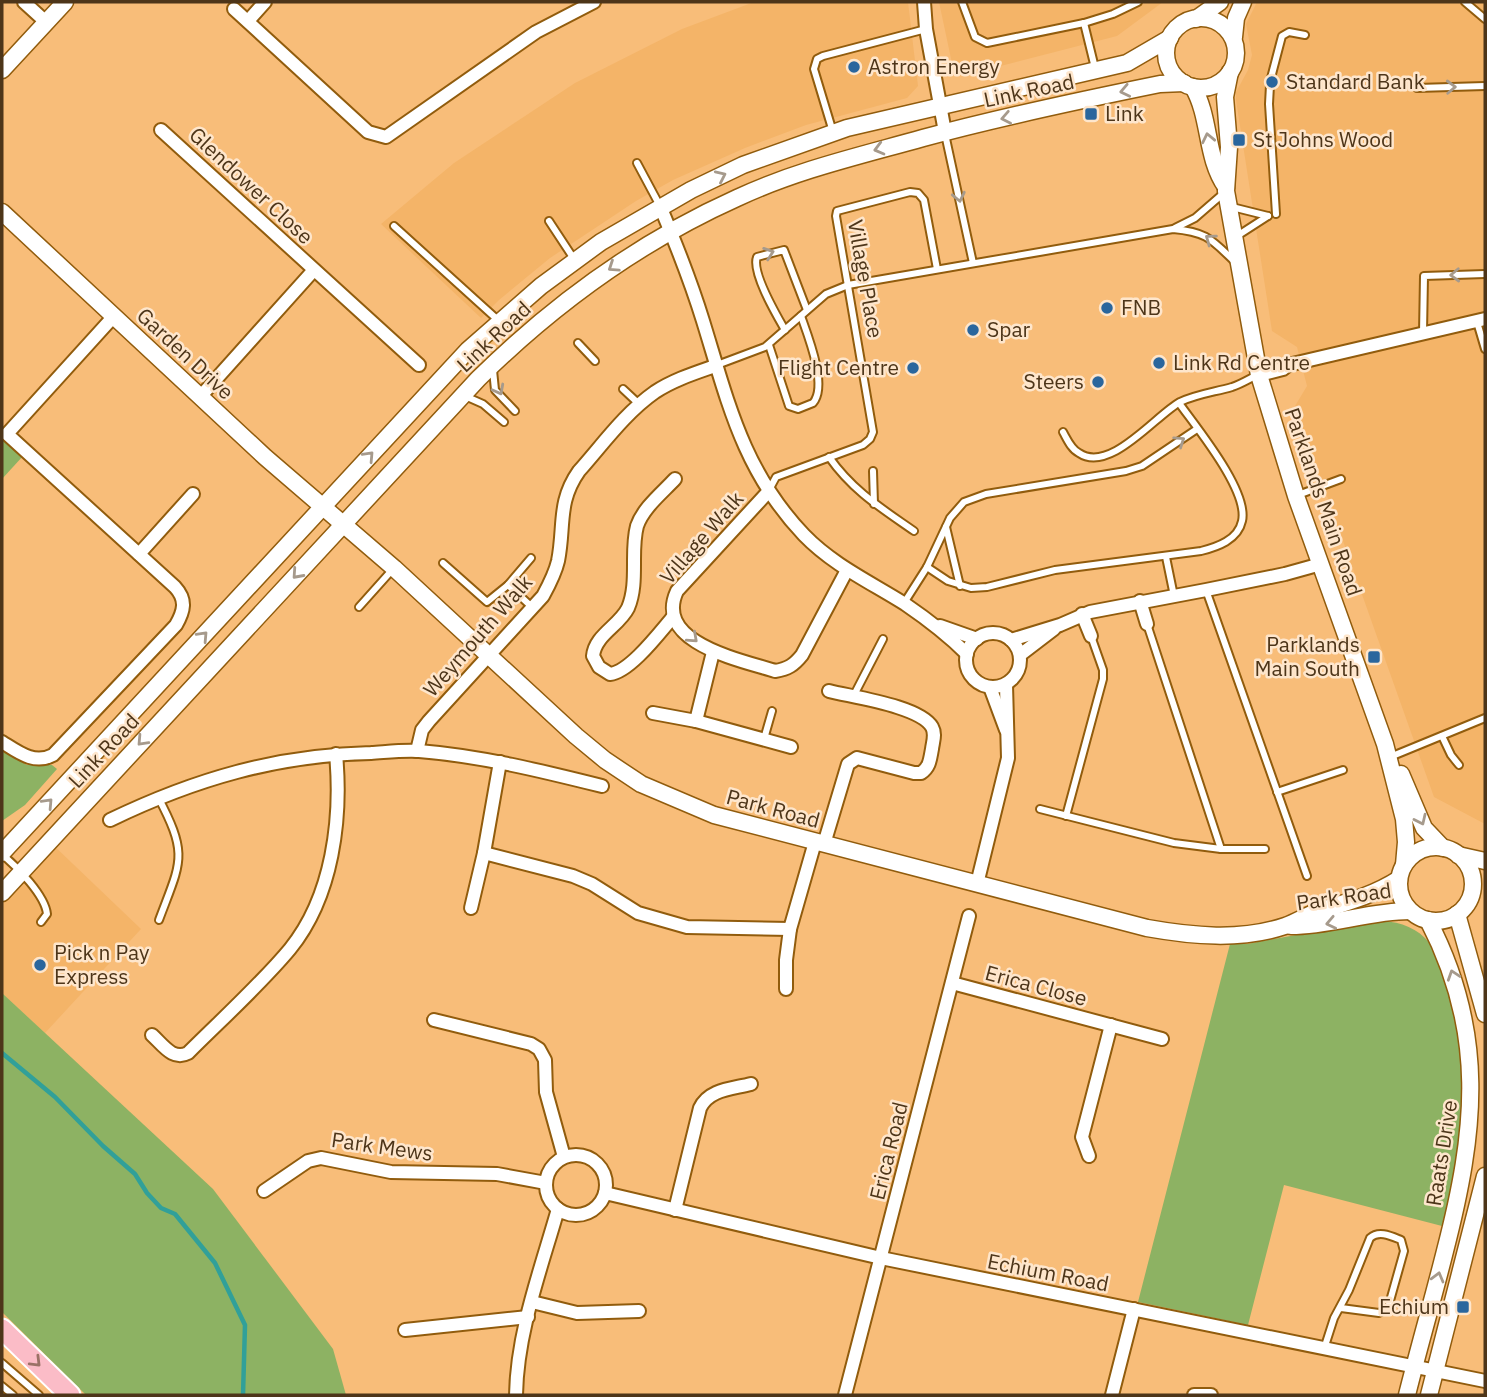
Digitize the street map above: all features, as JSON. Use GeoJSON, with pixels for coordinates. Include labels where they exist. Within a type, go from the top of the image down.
{"type":"FeatureCollection","features":[{"type":"Feature","properties":{"kind":"main road"},"geometry":{"type":"LineString","coordinates":[[2,1329],[70,1395]]}},
{"type":"Feature","properties":{"kind":"street"},"geometry":{"type":"LineString","coordinates":[[24,2],[46,22]]}},
{"type":"Feature","properties":{"kind":"street"},"geometry":{"type":"LineString","coordinates":[[2,70],[65,2]]}},
{"type":"Feature","properties":{"kind":"street"},"geometry":{"type":"LineString","coordinates":[[248,21],[265,2]]}},
{"type":"Feature","properties":{"kind":"street"},"geometry":{"type":"LineString","coordinates":[[234,9],[368,132],[386,137],[536,32],[594,2]]}},
{"type":"Feature","properties":{"kind":"street"},"geometry":{"type":"LineString","coordinates":[[924,2],[926,29],[945,132]]}},
{"type":"Feature","properties":{"kind":"street"},"geometry":{"type":"LineString","coordinates":[[1196,19],[1220,2]]}},
{"type":"Feature","properties":{"kind":"street"},"geometry":{"type":"LineString","coordinates":[[1234,37],[1218,22],[1208,19],[1186,22],[1176,29],[1170,38],[1166,55],[1168,63],[1172,71],[1188,85],[1214,85],[1230,72],[1236,55],[1236,18],[1243,2]]}},
{"type":"Feature","properties":{"kind":"street","name":"Link Road"},"geometry":{"type":"LineString","coordinates":[[2,853],[451,368],[499,321],[575,260],[660,206],[743,165],[833,133],[1136,59],[1170,38]]}},
{"type":"Feature","properties":{"kind":"street","name":"Parklands Main Road"},"geometry":{"type":"LineString","coordinates":[[1227,195],[1229,147],[1225,97],[1230,72]]}},
{"type":"Feature","properties":{"kind":"street","name":"Link Road"},"geometry":{"type":"LineString","coordinates":[[2,893],[493,364],[566,300],[612,267],[670,231],[734,199],[781,179],[848,157],[1147,86],[1188,85]]}},
{"type":"Feature","properties":{"kind":"street","name":"Parklands Main Road"},"geometry":{"type":"LineString","coordinates":[[1188,85],[1203,113],[1213,162],[1227,195],[1259,375],[1296,496],[1388,753],[1404,818],[1406,842],[1401,872]]}},
{"type":"Feature","properties":{"kind":"street","name":"Glendower Close"},"geometry":{"type":"LineString","coordinates":[[161,130],[419,365]]}},
{"type":"Feature","properties":{"kind":"street","name":"Village Walk"},"geometry":{"type":"LineString","coordinates":[[660,206],[703,321],[715,366],[747,455],[768,492],[805,536],[847,570],[933,623],[967,654]]}},
{"type":"Feature","properties":{"kind":"street","name":"Garden Drive"},"geometry":{"type":"LineString","coordinates":[[2,212],[265,457],[342,524]]}},
{"type":"Feature","properties":{"kind":"street","name":"Glendower Close"},"geometry":{"type":"LineString","coordinates":[[200,397],[313,271]]}},
{"type":"Feature","properties":{"kind":"street"},"geometry":{"type":"LineString","coordinates":[[2,742],[32,758],[41,759],[53,755],[176,625],[184,609],[181,593],[4,432],[114,316]]}},
{"type":"Feature","properties":{"kind":"street"},"geometry":{"type":"LineString","coordinates":[[1259,375],[1283,369],[1288,365],[1481,321]]}},
{"type":"Feature","properties":{"kind":"street","name":"Weymouth Walk"},"geometry":{"type":"LineString","coordinates":[[417,751],[422,730],[533,608],[552,580],[558,560],[562,510],[570,483],[639,404],[678,380],[715,366]]}},
{"type":"Feature","properties":{"kind":"street"},"geometry":{"type":"LineString","coordinates":[[673,617],[619,672],[610,674],[595,661],[593,656],[596,645],[622,617],[630,601],[638,525],[644,513],[675,479]]}},
{"type":"Feature","properties":{"kind":"street","name":"Village Walk"},"geometry":{"type":"LineString","coordinates":[[768,492],[677,591],[673,601],[673,617],[686,633],[713,652],[775,671],[791,667],[802,655],[847,570]]}},
{"type":"Feature","properties":{"kind":"street"},"geometry":{"type":"LineString","coordinates":[[139,554],[192,494]]}},
{"type":"Feature","properties":{"kind":"street","name":"Park Road"},"geometry":{"type":"LineString","coordinates":[[342,524],[394,568],[590,749],[641,783],[713,815],[1147,928],[1182,934],[1229,935],[1284,926],[1316,912],[1374,894],[1401,872]]}},
{"type":"Feature","properties":{"kind":"street"},"geometry":{"type":"LineString","coordinates":[[1012,640],[1020,655],[1018,672],[1006,685],[982,686],[967,669],[967,654],[977,639],[994,633],[1012,640],[1060,625],[1082,614],[1321,564]]}},
{"type":"Feature","properties":{"kind":"street"},"geometry":{"type":"LineString","coordinates":[[1140,601],[1147,624]]}},
{"type":"Feature","properties":{"kind":"street"},"geometry":{"type":"LineString","coordinates":[[1082,614],[1091,636]]}},
{"type":"Feature","properties":{"kind":"street","name":"Village Walk"},"geometry":{"type":"LineString","coordinates":[[933,623],[977,639]]}},
{"type":"Feature","properties":{"kind":"street"},"geometry":{"type":"LineString","coordinates":[[1020,655],[1060,625]]}},
{"type":"Feature","properties":{"kind":"street"},"geometry":{"type":"LineString","coordinates":[[696,721],[713,652]]}},
{"type":"Feature","properties":{"kind":"street"},"geometry":{"type":"LineString","coordinates":[[977,884],[1008,758],[1006,685]]}},
{"type":"Feature","properties":{"kind":"street"},"geometry":{"type":"LineString","coordinates":[[990,687],[1007,734]]}},
{"type":"Feature","properties":{"kind":"street"},"geometry":{"type":"LineString","coordinates":[[786,989],[790,929],[847,765],[857,758],[918,774],[927,768],[932,751],[934,732],[921,716],[829,691]]}},
{"type":"Feature","properties":{"kind":"street"},"geometry":{"type":"LineString","coordinates":[[653,713],[696,721],[791,747]]}},
{"type":"Feature","properties":{"kind":"street"},"geometry":{"type":"LineString","coordinates":[[110,820],[158,797],[220,775],[283,760],[336,754],[417,751],[500,762],[602,786]]}},
{"type":"Feature","properties":{"kind":"street","name":"Parklands Main Road"},"geometry":{"type":"LineString","coordinates":[[1388,753],[1424,828],[1443,848]]}},
{"type":"Feature","properties":{"kind":"street"},"geometry":{"type":"LineString","coordinates":[[152,1035],[171,1053],[184,1056],[291,948],[312,913],[326,877],[337,816],[339,785],[336,754]]}},
{"type":"Feature","properties":{"kind":"street"},"geometry":{"type":"LineString","coordinates":[[471,908],[500,762]]}},
{"type":"Feature","properties":{"kind":"street"},"geometry":{"type":"LineString","coordinates":[[1485,861],[1458,855],[1443,848],[1425,849],[1415,853],[1401,872],[1402,900],[1410,911],[1428,920],[1446,919],[1457,914],[1485,884]]}},
{"type":"Feature","properties":{"kind":"street"},"geometry":{"type":"LineString","coordinates":[[484,853],[573,876],[592,884],[638,913],[673,925],[790,929]]}},
{"type":"Feature","properties":{"kind":"street"},"geometry":{"type":"LineString","coordinates":[[1458,855],[1469,868],[1471,875],[1469,900]]}},
{"type":"Feature","properties":{"kind":"street","name":"Park Road"},"geometry":{"type":"LineString","coordinates":[[1284,926],[1316,926],[1376,913],[1410,911]]}},
{"type":"Feature","properties":{"kind":"street"},"geometry":{"type":"LineString","coordinates":[[1457,914],[1485,1014]]}},
{"type":"Feature","properties":{"kind":"street","name":"Erica Road"},"geometry":{"type":"LineString","coordinates":[[845,1395],[969,916]]}},
{"type":"Feature","properties":{"kind":"street","name":"Raats Drive"},"geometry":{"type":"LineString","coordinates":[[1407,1395],[1459,1198],[1473,1112],[1470,1051],[1463,1008],[1445,952],[1428,920]]}},
{"type":"Feature","properties":{"kind":"street","name":"Erica Close"},"geometry":{"type":"LineString","coordinates":[[952,984],[1162,1039]]}},
{"type":"Feature","properties":{"kind":"street"},"geometry":{"type":"LineString","coordinates":[[434,1020],[531,1044],[539,1049],[545,1060],[546,1092],[564,1157]]}},
{"type":"Feature","properties":{"kind":"street","name":"Erica Close"},"geometry":{"type":"LineString","coordinates":[[1089,1156],[1082,1137],[1111,1025]]}},
{"type":"Feature","properties":{"kind":"street"},"geometry":{"type":"LineString","coordinates":[[676,1210],[700,1108],[705,1100],[718,1092],[751,1084]]}},
{"type":"Feature","properties":{"kind":"street"},"geometry":{"type":"LineString","coordinates":[[573,1155],[592,1159],[604,1174],[605,1193],[595,1208],[586,1213],[567,1214],[558,1209],[548,1197],[546,1183],[549,1171],[564,1157],[573,1155]]}},
{"type":"Feature","properties":{"kind":"street","name":"Park Mews"},"geometry":{"type":"LineString","coordinates":[[264,1191],[308,1161],[321,1158],[391,1172],[497,1174],[546,1183]]}},
{"type":"Feature","properties":{"kind":"street","name":"Raats Drive"},"geometry":{"type":"LineString","coordinates":[[1429,1395],[1485,1176]]}},
{"type":"Feature","properties":{"kind":"street","name":"Echium Road"},"geometry":{"type":"LineString","coordinates":[[605,1193],[881,1258],[1485,1381]]}},
{"type":"Feature","properties":{"kind":"street"},"geometry":{"type":"LineString","coordinates":[[516,1395],[528,1317],[558,1209]]}},
{"type":"Feature","properties":{"kind":"street"},"geometry":{"type":"LineString","coordinates":[[532,1302],[577,1313],[639,1311]]}},
{"type":"Feature","properties":{"kind":"street"},"geometry":{"type":"LineString","coordinates":[[1112,1395],[1134,1310]]}},
{"type":"Feature","properties":{"kind":"street"},"geometry":{"type":"LineString","coordinates":[[405,1330],[528,1317]]}},
{"type":"Feature","properties":{"kind":"street"},"geometry":{"type":"LineString","coordinates":[[1194,1395],[1211,1395]]}},
{"type":"Feature","properties":{"kind":"lane"},"geometry":{"type":"LineString","coordinates":[[962,2],[975,37],[987,43],[1084,23],[1113,15],[1138,2]]}},
{"type":"Feature","properties":{"kind":"lane"},"geometry":{"type":"LineString","coordinates":[[1465,2],[1485,19]]}},
{"type":"Feature","properties":{"kind":"lane"},"geometry":{"type":"LineString","coordinates":[[1084,23],[1095,70]]}},
{"type":"Feature","properties":{"kind":"lane"},"geometry":{"type":"LineString","coordinates":[[833,133],[814,69],[815,61],[823,56],[926,29]]}},
{"type":"Feature","properties":{"kind":"lane"},"geometry":{"type":"LineString","coordinates":[[1276,214],[1270,81],[1282,36],[1289,32],[1305,35]]}},
{"type":"Feature","properties":{"kind":"lane"},"geometry":{"type":"LineString","coordinates":[[1417,88],[1485,86]]}},
{"type":"Feature","properties":{"kind":"lane"},"geometry":{"type":"LineString","coordinates":[[945,132],[974,263]]}},
{"type":"Feature","properties":{"kind":"lane"},"geometry":{"type":"LineString","coordinates":[[637,163],[660,206]]}},
{"type":"Feature","properties":{"kind":"lane","name":"Village Place"},"geometry":{"type":"LineString","coordinates":[[829,457],[863,446],[873,432],[837,211],[910,192],[918,193],[924,200],[937,269]]}},
{"type":"Feature","properties":{"kind":"lane"},"geometry":{"type":"LineString","coordinates":[[1173,229],[1195,218],[1227,195],[1268,216],[1235,237]]}},
{"type":"Feature","properties":{"kind":"lane"},"geometry":{"type":"LineString","coordinates":[[549,221],[575,260]]}},
{"type":"Feature","properties":{"kind":"lane"},"geometry":{"type":"LineString","coordinates":[[394,226],[499,321]]}},
{"type":"Feature","properties":{"kind":"lane"},"geometry":{"type":"LineString","coordinates":[[715,366],[769,345],[826,294],[848,285],[1173,229],[1198,231],[1239,265]]}},
{"type":"Feature","properties":{"kind":"lane"},"geometry":{"type":"LineString","coordinates":[[785,330],[762,283],[755,264],[757,257],[785,251],[807,310]]}},
{"type":"Feature","properties":{"kind":"lane"},"geometry":{"type":"LineString","coordinates":[[1423,335],[1424,276],[1485,274]]}},
{"type":"Feature","properties":{"kind":"lane"},"geometry":{"type":"LineString","coordinates":[[769,345],[789,406],[798,409],[813,403],[820,391],[818,372],[801,316]]}},
{"type":"Feature","properties":{"kind":"lane"},"geometry":{"type":"LineString","coordinates":[[1481,321],[1485,349]]}},
{"type":"Feature","properties":{"kind":"lane"},"geometry":{"type":"LineString","coordinates":[[578,343],[595,361]]}},
{"type":"Feature","properties":{"kind":"lane"},"geometry":{"type":"LineString","coordinates":[[493,364],[495,390],[515,411]]}},
{"type":"Feature","properties":{"kind":"lane"},"geometry":{"type":"LineString","coordinates":[[1063,432],[1074,450],[1095,457],[1133,440],[1179,403],[1233,387],[1259,375]]}},
{"type":"Feature","properties":{"kind":"lane"},"geometry":{"type":"LineString","coordinates":[[622,389],[639,404]]}},
{"type":"Feature","properties":{"kind":"lane"},"geometry":{"type":"LineString","coordinates":[[463,395],[483,404],[504,422]]}},
{"type":"Feature","properties":{"kind":"lane"},"geometry":{"type":"LineString","coordinates":[[926,567],[960,586],[987,587],[1055,570],[1166,557],[1217,547],[1230,540],[1239,530],[1242,521],[1240,504],[1228,474],[1179,403]]}},
{"type":"Feature","properties":{"kind":"lane"},"geometry":{"type":"LineString","coordinates":[[904,603],[958,507],[972,497],[1126,471],[1142,466],[1197,429]]}},
{"type":"Feature","properties":{"kind":"lane"},"geometry":{"type":"LineString","coordinates":[[768,492],[776,477],[829,457],[858,492],[914,531]]}},
{"type":"Feature","properties":{"kind":"lane"},"geometry":{"type":"LineString","coordinates":[[873,471],[874,504]]}},
{"type":"Feature","properties":{"kind":"lane"},"geometry":{"type":"LineString","coordinates":[[1296,496],[1340,479]]}},
{"type":"Feature","properties":{"kind":"lane"},"geometry":{"type":"LineString","coordinates":[[946,527],[960,586]]}},
{"type":"Feature","properties":{"kind":"lane"},"geometry":{"type":"LineString","coordinates":[[1166,557],[1174,596]]}},
{"type":"Feature","properties":{"kind":"lane"},"geometry":{"type":"LineString","coordinates":[[443,563],[485,602],[489,602],[531,558]]}},
{"type":"Feature","properties":{"kind":"lane"},"geometry":{"type":"LineString","coordinates":[[359,607],[394,568]]}},
{"type":"Feature","properties":{"kind":"lane"},"geometry":{"type":"LineString","coordinates":[[508,585],[533,608]]}},
{"type":"Feature","properties":{"kind":"lane"},"geometry":{"type":"LineString","coordinates":[[1206,590],[1307,876]]}},
{"type":"Feature","properties":{"kind":"lane"},"geometry":{"type":"LineString","coordinates":[[1147,624],[1220,849]]}},
{"type":"Feature","properties":{"kind":"lane"},"geometry":{"type":"LineString","coordinates":[[1066,816],[1103,679],[1091,636]]}},
{"type":"Feature","properties":{"kind":"lane"},"geometry":{"type":"LineString","coordinates":[[853,697],[883,639]]}},
{"type":"Feature","properties":{"kind":"lane"},"geometry":{"type":"LineString","coordinates":[[764,739],[772,710]]}},
{"type":"Feature","properties":{"kind":"lane"},"geometry":{"type":"LineString","coordinates":[[1388,753],[1442,736],[1485,718]]}},
{"type":"Feature","properties":{"kind":"lane"},"geometry":{"type":"LineString","coordinates":[[1442,736],[1451,755],[1460,765]]}},
{"type":"Feature","properties":{"kind":"lane"},"geometry":{"type":"LineString","coordinates":[[1277,792],[1343,771]]}},
{"type":"Feature","properties":{"kind":"lane"},"geometry":{"type":"LineString","coordinates":[[158,797],[177,836],[180,856],[159,920]]}},
{"type":"Feature","properties":{"kind":"lane"},"geometry":{"type":"LineString","coordinates":[[1040,809],[1174,843],[1220,849],[1265,849]]}},
{"type":"Feature","properties":{"kind":"lane"},"geometry":{"type":"LineString","coordinates":[[2,853],[22,871],[47,909],[41,922]]}},
{"type":"Feature","properties":{"kind":"lane"},"geometry":{"type":"LineString","coordinates":[[1324,1349],[1334,1318],[1341,1308],[1370,1238],[1381,1233],[1401,1240],[1404,1251],[1388,1308],[1380,1312],[1341,1308]]}},
{"type":"Feature","properties":{"kind":"lane"},"geometry":{"type":"LineString","coordinates":[[2,1363],[39,1395]]}},
{"type":"Feature","properties":{"kind":"lane"},"geometry":{"type":"LineString","coordinates":[[2,1386],[13,1395]]}},
{"type":"Feature","properties":{"kind":"shaded area"},"geometry":{"type":"Polygon","coordinates":[[[754,2],[908,2],[918,86],[907,98],[806,125],[673,180],[550,258],[481,318],[381,224],[454,163],[575,83],[682,29],[754,2]]]}},
{"type":"Feature","properties":{"kind":"shaded area"},"geometry":{"type":"Polygon","coordinates":[[[939,2],[1163,2],[1117,36],[966,75],[953,68],[939,2]]]}},
{"type":"Feature","properties":{"kind":"shaded area"},"geometry":{"type":"Polygon","coordinates":[[[1257,2],[1485,4],[1485,824],[1434,797],[1295,406],[1307,386],[1297,347],[1272,331],[1236,100],[1236,92],[1248,70],[1252,55],[1246,24],[1257,2]]]}},
{"type":"Feature","properties":{"kind":"shaded area"},"geometry":{"type":"Polygon","coordinates":[[[50,842],[141,929],[45,1033],[2,993],[2,894],[50,842]]]}},
{"type":"Feature","properties":{"kind":"green space"},"geometry":{"type":"Polygon","coordinates":[[[2,436],[23,456],[2,479],[2,436]]]}},
{"type":"Feature","properties":{"kind":"green space"},"geometry":{"type":"Polygon","coordinates":[[[2,751],[27,765],[52,765],[57,769],[25,805],[2,821],[2,751]]]}},
{"type":"Feature","properties":{"kind":"green space"},"geometry":{"type":"Polygon","coordinates":[[[1371,921],[1400,924],[1425,938],[1436,953],[1452,998],[1460,1052],[1463,1101],[1457,1160],[1442,1226],[1284,1185],[1248,1325],[1138,1302],[1230,944],[1247,944],[1371,921]]]}},
{"type":"Feature","properties":{"kind":"green space"},"geometry":{"type":"Polygon","coordinates":[[[2,993],[213,1189],[333,1349],[346,1395],[86,1395],[2,1312],[2,993]]]}},
{"type":"Feature","properties":{"kind":"waterway"},"geometry":{"type":"LineString","coordinates":[[2,1053],[55,1097],[135,1174],[147,1193],[161,1208],[175,1214],[215,1263],[245,1325],[243,1395]]}},
{"type":"Feature","properties":{"kind":"place","name":"Astron Energy"},"geometry":{"type":"Point","coordinates":[854,67]}},
{"type":"Feature","properties":{"kind":"place","name":"Standard Bank"},"geometry":{"type":"Point","coordinates":[1272,82]}},
{"type":"Feature","properties":{"kind":"place","name":"Link"},"geometry":{"type":"Point","coordinates":[1091,114]}},
{"type":"Feature","properties":{"kind":"place","name":"St Johns Wood"},"geometry":{"type":"Point","coordinates":[1239,140]}},
{"type":"Feature","properties":{"kind":"place","name":"FNB"},"geometry":{"type":"Point","coordinates":[1107,308]}},
{"type":"Feature","properties":{"kind":"place","name":"Spar"},"geometry":{"type":"Point","coordinates":[973,330]}},
{"type":"Feature","properties":{"kind":"place","name":"Link Rd Centre"},"geometry":{"type":"Point","coordinates":[1159,363]}},
{"type":"Feature","properties":{"kind":"place","name":"Flight Centre"},"geometry":{"type":"Point","coordinates":[913,368]}},
{"type":"Feature","properties":{"kind":"place","name":"Steers"},"geometry":{"type":"Point","coordinates":[1098,382]}},
{"type":"Feature","properties":{"kind":"place","name":"Parklands Main South"},"geometry":{"type":"Point","coordinates":[1374,657]}},
{"type":"Feature","properties":{"kind":"place","name":"Pick n Pay Express"},"geometry":{"type":"Point","coordinates":[40,965]}},
{"type":"Feature","properties":{"kind":"place","name":"Echium"},"geometry":{"type":"Point","coordinates":[1463,1307]}}]}
